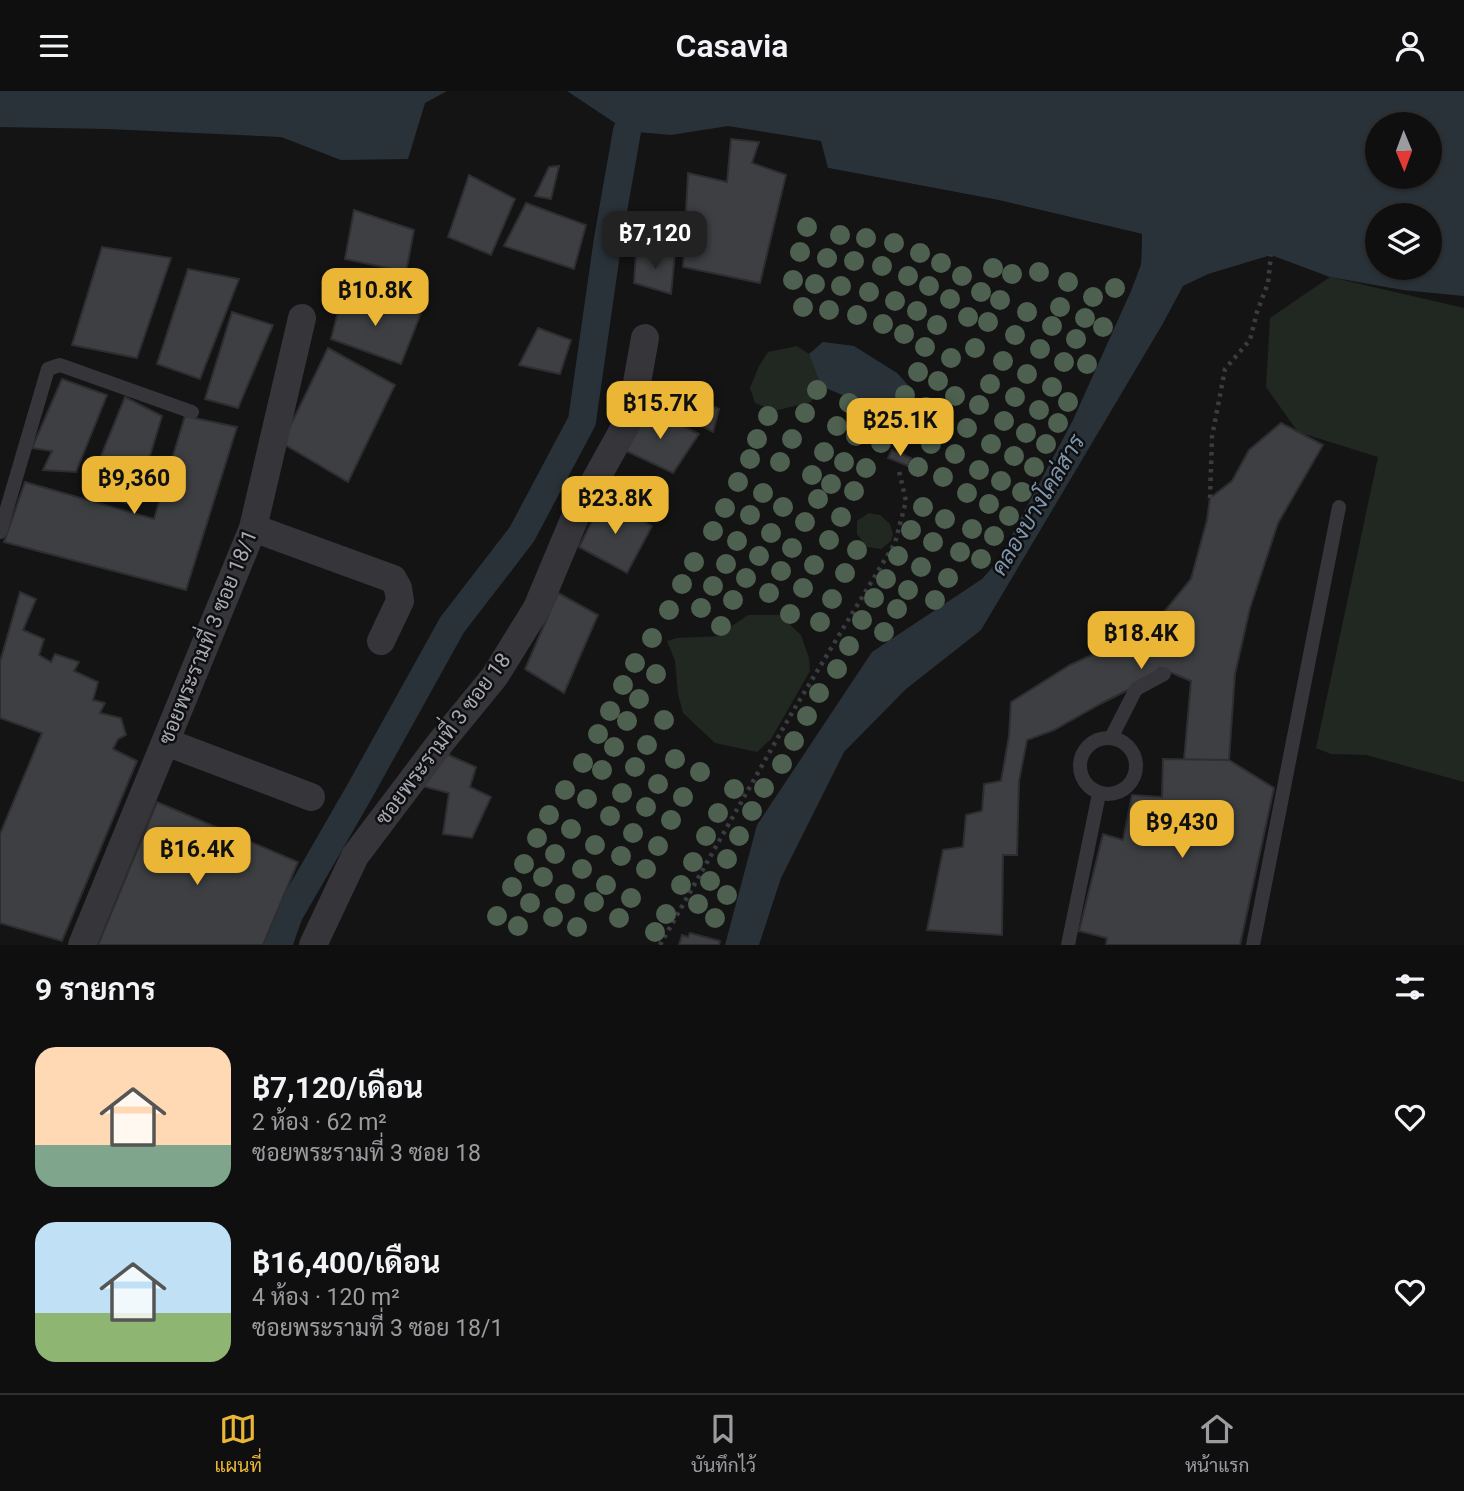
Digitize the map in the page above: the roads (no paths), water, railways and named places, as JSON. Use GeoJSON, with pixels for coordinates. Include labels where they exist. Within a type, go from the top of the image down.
{"type":"FeatureCollection","features":[{"type":"Feature","properties":{"kind":"street","name":"ซอยพระรามที่ 3 ซอย 18/1"},"geometry":{"type":"LineString","coordinates":[[82,945],[253,528],[302,318]]}},
{"type":"Feature","properties":{"kind":"street","name":"ซอยพระรามที่ 3 ซอย 18"},"geometry":{"type":"LineString","coordinates":[[313,945],[355,856],[441,742],[495,676],[537,608],[576,515],[631,416],[645,338]]}},
{"type":"Feature","properties":{"kind":"street"},"geometry":{"type":"LineString","coordinates":[[253,528],[393,579],[400,601],[381,641]]}},
{"type":"Feature","properties":{"kind":"street"},"geometry":{"type":"LineString","coordinates":[[166,742],[311,797]]}},
{"type":"Feature","properties":{"kind":"lane"},"geometry":{"type":"LineString","coordinates":[[0,532],[48,369],[60,365],[192,412]]}},
{"type":"Feature","properties":{"kind":"lane"},"geometry":{"type":"LineString","coordinates":[[1253,945],[1339,507]]}},
{"type":"Feature","properties":{"kind":"lane"},"geometry":{"type":"LineString","coordinates":[[1111,738],[1136,689],[1164,674]]}},
{"type":"Feature","properties":{"kind":"lane"},"geometry":{"type":"LineString","coordinates":[[1102,738],[1116,738],[1123,741],[1135,755],[1137,768],[1134,780],[1127,788],[1114,794],[1099,794],[1085,784],[1079,766],[1082,753],[1091,743],[1102,738]]}},
{"type":"Feature","properties":{"kind":"lane"},"geometry":{"type":"LineString","coordinates":[[1068,945],[1099,794]]}},
{"type":"Feature","properties":{"kind":"water"},"geometry":{"type":"Polygon","coordinates":[[[0,91],[447,91],[425,103],[408,159],[341,160],[281,137],[0,127],[0,91]]]}},
{"type":"Feature","properties":{"kind":"water","name":"คลองบางโคล่สาร"},"geometry":{"type":"Polygon","coordinates":[[[567,91],[1464,91],[1464,296],[1403,290],[1330,277],[1271,255],[1208,274],[1183,286],[981,630],[906,689],[844,752],[781,878],[759,945],[725,945],[757,825],[872,652],[982,579],[998,561],[1073,420],[1131,291],[1141,264],[1142,234],[998,200],[828,168],[821,141],[728,126],[671,135],[627,131],[567,91]]]}},
{"type":"Feature","properties":{"kind":"water"},"geometry":{"type":"Polygon","coordinates":[[[823,342],[854,346],[897,373],[909,386],[895,405],[873,408],[821,386],[809,354],[823,342]]]}},
{"type":"Feature","properties":{"kind":"waterway"},"geometry":{"type":"LineString","coordinates":[[278,945],[289,914],[452,625],[522,534],[582,421],[608,239],[627,131]]}}]}
